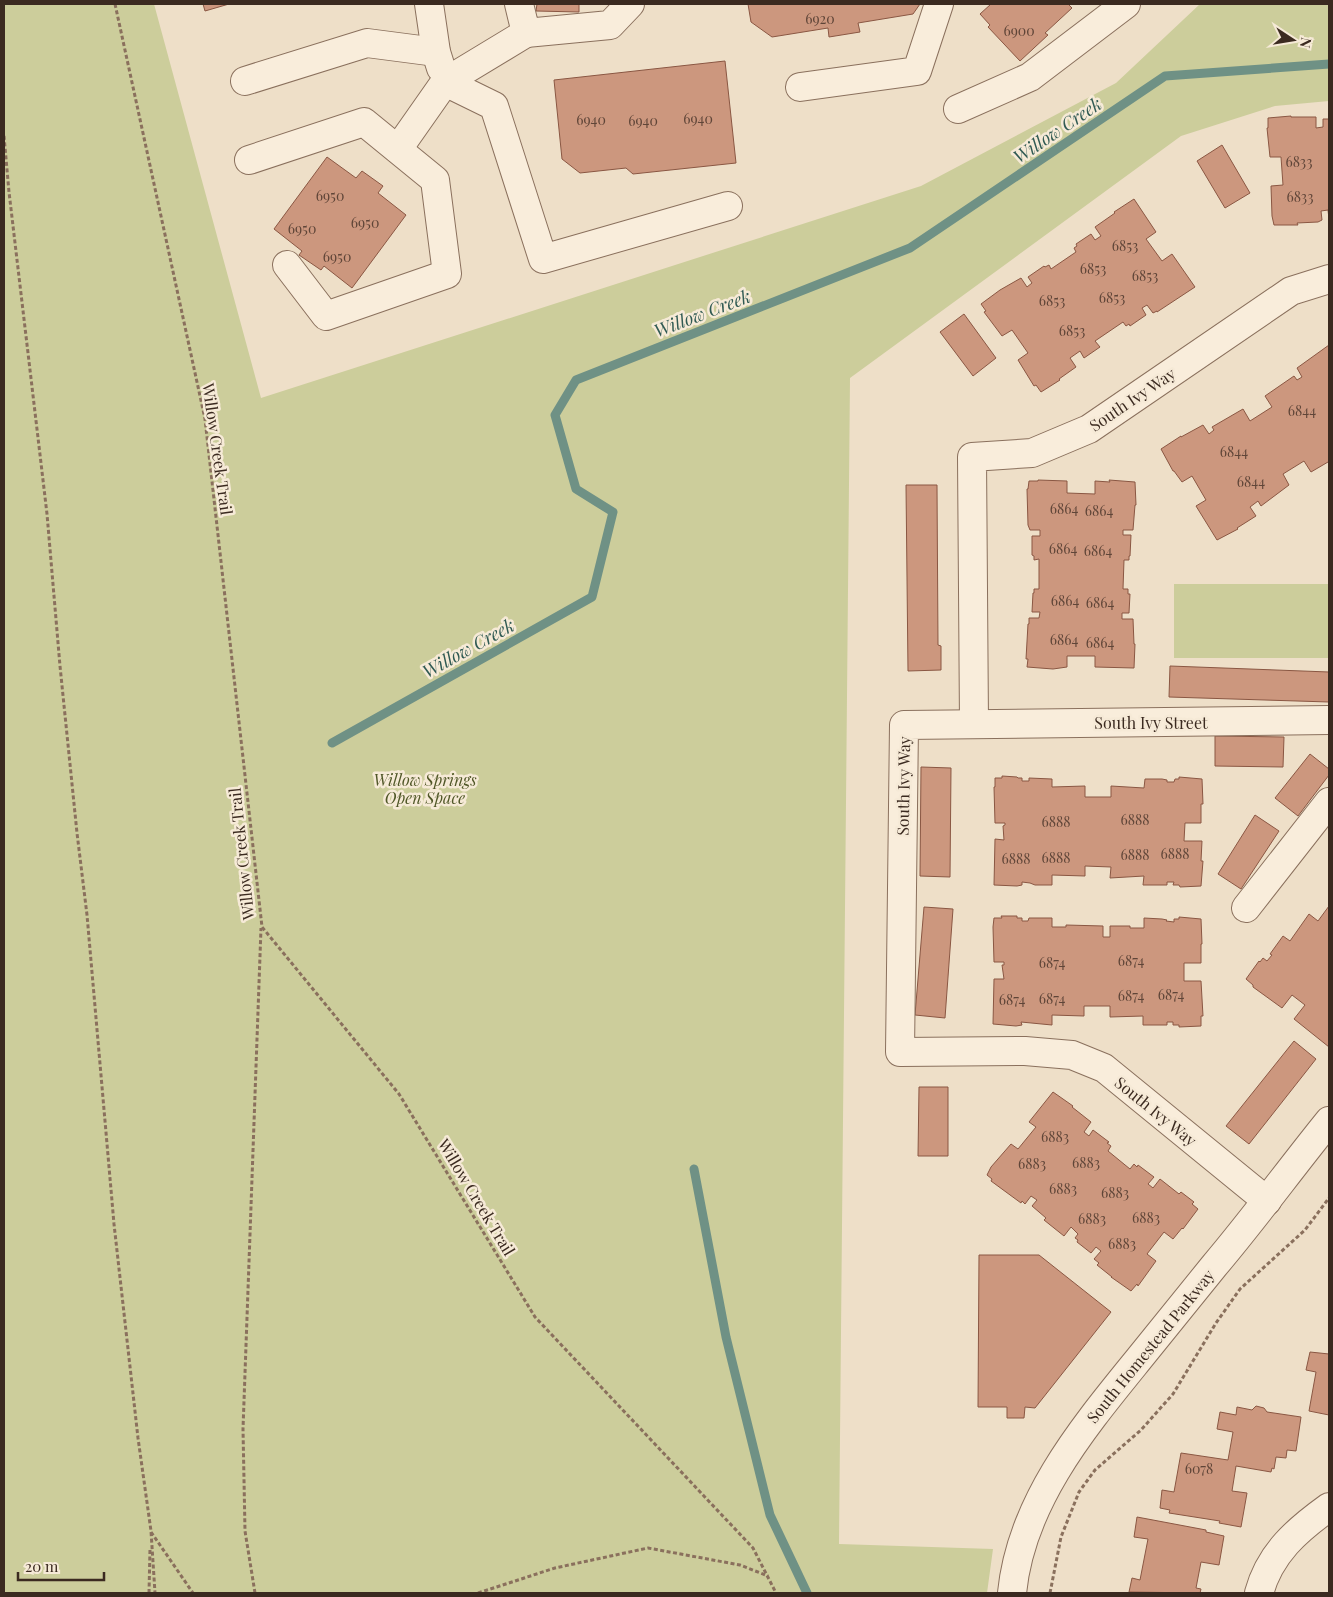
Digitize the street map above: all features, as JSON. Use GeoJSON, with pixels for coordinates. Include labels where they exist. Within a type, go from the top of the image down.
{"type":"FeatureCollection","features":[{"type":"Feature","properties":{"kind":"street"},"geometry":{"type":"LineString","coordinates":[[429,4],[436,52],[445,82],[494,106],[543,259],[728,206]]}},
{"type":"Feature","properties":{"kind":"street"},"geometry":{"type":"LineString","coordinates":[[519,4],[526,33]]}},
{"type":"Feature","properties":{"kind":"street"},"geometry":{"type":"LineString","coordinates":[[398,150],[445,82],[526,33],[610,25],[630,4]]}},
{"type":"Feature","properties":{"kind":"street"},"geometry":{"type":"LineString","coordinates":[[800,87],[917,71],[939,4]]}},
{"type":"Feature","properties":{"kind":"street"},"geometry":{"type":"LineString","coordinates":[[958,109],[1030,77],[1126,4]]}},
{"type":"Feature","properties":{"kind":"street"},"geometry":{"type":"LineString","coordinates":[[245,81],[367,43],[436,52]]}},
{"type":"Feature","properties":{"kind":"street"},"geometry":{"type":"LineString","coordinates":[[249,160],[364,122],[435,180],[447,274],[326,316],[287,265]]}},
{"type":"Feature","properties":{"kind":"street","name":"South Ivy Way"},"geometry":{"type":"LineString","coordinates":[[1267,1201],[1104,1068],[1072,1054],[1025,1050],[900,1052],[904,725],[974,723],[972,457],[1032,453],[1089,429],[1291,291],[1329,279]]}},
{"type":"Feature","properties":{"kind":"street","name":"South Ivy Street"},"geometry":{"type":"LineString","coordinates":[[974,723],[1329,720]]}},
{"type":"Feature","properties":{"kind":"street"},"geometry":{"type":"LineString","coordinates":[[1246,908],[1329,802]]}},
{"type":"Feature","properties":{"kind":"street","name":"South Homestead Parkway"},"geometry":{"type":"LineString","coordinates":[[1012,1593],[1022,1540],[1028,1524],[1060,1462],[1106,1398],[1267,1201],[1329,1121]]}},
{"type":"Feature","properties":{"kind":"street"},"geometry":{"type":"LineString","coordinates":[[1259,1593],[1262,1580],[1278,1552],[1306,1524],[1329,1507]]}},
{"type":"Feature","properties":{"kind":"path","name":"Willow Creek Trail"},"geometry":{"type":"LineString","coordinates":[[115,4],[204,419],[262,927],[399,1094],[535,1317],[753,1548],[776,1593]]}},
{"type":"Feature","properties":{"kind":"path"},"geometry":{"type":"LineString","coordinates":[[4,136],[45,496],[62,692],[87,915],[114,1224],[138,1438],[151,1531],[155,1593]]}},
{"type":"Feature","properties":{"kind":"path"},"geometry":{"type":"LineString","coordinates":[[4,187],[9,192]]}},
{"type":"Feature","properties":{"kind":"path"},"geometry":{"type":"LineString","coordinates":[[255,1593],[245,1531],[243,1429],[262,927]]}},
{"type":"Feature","properties":{"kind":"path"},"geometry":{"type":"LineString","coordinates":[[1050,1593],[1061,1536],[1079,1492],[1095,1470],[1141,1430],[1173,1394],[1216,1323],[1240,1289],[1304,1230],[1329,1198]]}},
{"type":"Feature","properties":{"kind":"path"},"geometry":{"type":"LineString","coordinates":[[149,1593],[151,1531]]}},
{"type":"Feature","properties":{"kind":"path"},"geometry":{"type":"LineString","coordinates":[[151,1531],[193,1593]]}},
{"type":"Feature","properties":{"kind":"path"},"geometry":{"type":"LineString","coordinates":[[478,1593],[556,1568],[648,1548],[740,1565],[768,1576]]}},
{"type":"Feature","properties":{"kind":"green space","name":"Willow Springs Open Space"},"geometry":{"type":"Polygon","coordinates":[[[4,4],[154,4],[261,398],[921,186],[1116,83],[1200,4],[1329,4],[1329,101],[1275,106],[1181,136],[850,378],[839,1544],[993,1549],[987,1593],[4,1593],[4,4]]]}},
{"type":"Feature","properties":{"kind":"green space"},"geometry":{"type":"Polygon","coordinates":[[[1174,584],[1329,584],[1329,658],[1174,658],[1174,584]]]}},
{"type":"Feature","properties":{"kind":"building"},"geometry":{"type":"Polygon","coordinates":[[[203,4],[229,4],[205,11],[203,4]]]}},
{"type":"Feature","properties":{"kind":"building"},"geometry":{"type":"Polygon","coordinates":[[[537,4],[579,4],[579,12],[536,11],[537,4]]]}},
{"type":"Feature","properties":{"kind":"building"},"geometry":{"type":"Polygon","coordinates":[[[748,4],[920,4],[913,14],[858,23],[860,32],[829,37],[828,28],[772,37],[751,22],[748,4]]]}},
{"type":"Feature","properties":{"kind":"building"},"geometry":{"type":"Polygon","coordinates":[[[991,4],[1068,4],[1072,8],[1045,33],[1048,35],[1020,61],[988,27],[990,25],[980,14],[991,4]]]}},
{"type":"Feature","properties":{"kind":"building"},"geometry":{"type":"Polygon","coordinates":[[[725,61],[736,163],[633,174],[626,168],[580,173],[562,159],[554,80],[725,61]]]}},
{"type":"Feature","properties":{"kind":"building"},"geometry":{"type":"Polygon","coordinates":[[[1291,116],[1316,117],[1316,128],[1323,127],[1323,119],[1329,119],[1329,219],[1328,210],[1321,211],[1322,220],[1318,222],[1297,223],[1298,225],[1274,225],[1271,186],[1283,185],[1281,157],[1270,157],[1267,128],[1268,118],[1291,116]]]}},
{"type":"Feature","properties":{"kind":"building"},"geometry":{"type":"Polygon","coordinates":[[[1222,145],[1250,193],[1225,208],[1197,161],[1222,145]]]}},
{"type":"Feature","properties":{"kind":"building"},"geometry":{"type":"Polygon","coordinates":[[[327,157],[356,178],[362,171],[383,186],[378,193],[406,215],[352,288],[324,266],[321,270],[299,255],[302,251],[274,229],[327,157]]]}},
{"type":"Feature","properties":{"kind":"building"},"geometry":{"type":"Polygon","coordinates":[[[1134,199],[1156,232],[1146,239],[1162,261],[1172,254],[1195,287],[1157,312],[1153,313],[1147,305],[1142,308],[1146,315],[1130,326],[1129,324],[1126,326],[1123,322],[1095,341],[1100,347],[1084,358],[1080,351],[1070,358],[1076,367],[1041,392],[1036,385],[1034,386],[1018,360],[1028,353],[1012,330],[1002,336],[984,312],[986,311],[981,304],[1021,278],[1027,287],[1032,283],[1028,277],[1044,266],[1049,265],[1051,269],[1076,252],[1074,248],[1077,246],[1076,244],[1091,234],[1095,240],[1101,236],[1095,227],[1134,199]]]}},
{"type":"Feature","properties":{"kind":"building"},"geometry":{"type":"Polygon","coordinates":[[[964,314],[996,358],[973,376],[940,332],[964,314]]]}},
{"type":"Feature","properties":{"kind":"building"},"geometry":{"type":"Polygon","coordinates":[[[1329,345],[1329,463],[1311,472],[1304,461],[1283,474],[1289,485],[1261,506],[1258,501],[1250,507],[1256,516],[1238,529],[1217,540],[1196,506],[1206,500],[1192,476],[1182,482],[1173,471],[1161,449],[1203,425],[1209,434],[1214,430],[1212,427],[1243,409],[1250,421],[1272,407],[1265,396],[1294,376],[1297,380],[1302,377],[1297,368],[1329,345]]]}},
{"type":"Feature","properties":{"kind":"building"},"geometry":{"type":"Polygon","coordinates":[[[1029,481],[1067,481],[1067,493],[1095,494],[1095,481],[1135,482],[1136,505],[1133,530],[1123,530],[1123,535],[1131,535],[1129,560],[1124,560],[1123,589],[1128,589],[1128,594],[1130,594],[1129,613],[1122,613],[1122,619],[1133,619],[1134,668],[1095,667],[1095,656],[1067,656],[1067,667],[1053,669],[1027,667],[1029,618],[1039,618],[1040,612],[1032,612],[1034,589],[1039,589],[1039,559],[1034,560],[1032,555],[1032,536],[1040,536],[1040,530],[1030,530],[1028,525],[1027,489],[1029,481]]]}},
{"type":"Feature","properties":{"kind":"building"},"geometry":{"type":"Polygon","coordinates":[[[906,485],[937,485],[938,645],[941,646],[941,670],[908,671],[906,485]]]}},
{"type":"Feature","properties":{"kind":"building"},"geometry":{"type":"Polygon","coordinates":[[[1170,666],[1329,672],[1329,702],[1169,697],[1170,666]]]}},
{"type":"Feature","properties":{"kind":"building"},"geometry":{"type":"Polygon","coordinates":[[[1215,736],[1284,737],[1283,767],[1215,766],[1215,736]]]}},
{"type":"Feature","properties":{"kind":"building"},"geometry":{"type":"Polygon","coordinates":[[[1310,754],[1329,769],[1329,775],[1298,816],[1275,798],[1310,754]]]}},
{"type":"Feature","properties":{"kind":"building"},"geometry":{"type":"Polygon","coordinates":[[[921,767],[951,768],[950,877],[920,876],[921,767]]]}},
{"type":"Feature","properties":{"kind":"building"},"geometry":{"type":"Polygon","coordinates":[[[1002,776],[1022,778],[1022,781],[1029,781],[1029,778],[1052,779],[1052,787],[1085,786],[1085,797],[1111,797],[1111,786],[1144,788],[1145,779],[1162,779],[1167,780],[1167,782],[1174,782],[1179,777],[1202,779],[1203,804],[1201,804],[1201,823],[1185,823],[1184,841],[1202,841],[1201,886],[1180,887],[1179,885],[1173,885],[1174,882],[1167,882],[1167,885],[1143,885],[1144,876],[1110,878],[1111,867],[1085,866],[1085,876],[1052,875],[1052,885],[1035,885],[1022,882],[1022,885],[1017,886],[994,885],[995,839],[1004,840],[1003,826],[1005,823],[995,823],[994,787],[995,778],[1002,778],[1002,776]]]}},
{"type":"Feature","properties":{"kind":"building"},"geometry":{"type":"Polygon","coordinates":[[[1255,815],[1279,831],[1241,889],[1218,874],[1255,815]]]}},
{"type":"Feature","properties":{"kind":"building"},"geometry":{"type":"Polygon","coordinates":[[[1329,906],[1329,1047],[1294,1019],[1305,1005],[1292,995],[1282,1008],[1253,987],[1246,979],[1259,961],[1263,958],[1267,961],[1283,936],[1290,941],[1309,914],[1318,921],[1329,906]]]}},
{"type":"Feature","properties":{"kind":"building"},"geometry":{"type":"Polygon","coordinates":[[[924,907],[953,909],[945,1018],[915,1015],[924,907]]]}},
{"type":"Feature","properties":{"kind":"building"},"geometry":{"type":"Polygon","coordinates":[[[1001,916],[1017,916],[1017,918],[1022,918],[1022,921],[1028,921],[1029,918],[1052,918],[1052,927],[1066,927],[1066,925],[1103,926],[1103,937],[1110,937],[1110,926],[1144,928],[1144,918],[1174,922],[1174,919],[1179,919],[1179,917],[1201,919],[1201,963],[1184,963],[1184,981],[1201,981],[1203,1016],[1201,1016],[1201,1026],[1179,1027],[1179,1025],[1173,1025],[1173,1022],[1167,1022],[1167,1025],[1143,1025],[1143,1016],[1110,1017],[1110,1006],[1084,1006],[1084,1016],[1052,1015],[1052,1025],[1021,1022],[1022,1025],[1016,1026],[993,1024],[994,979],[1004,979],[1002,965],[1004,965],[1004,962],[994,962],[994,918],[1002,918],[1001,916]]]}},
{"type":"Feature","properties":{"kind":"building"},"geometry":{"type":"Polygon","coordinates":[[[1294,1041],[1316,1059],[1249,1144],[1226,1126],[1294,1041]]]}},
{"type":"Feature","properties":{"kind":"building"},"geometry":{"type":"Polygon","coordinates":[[[919,1087],[948,1087],[948,1156],[918,1156],[919,1087]]]}},
{"type":"Feature","properties":{"kind":"building"},"geometry":{"type":"Polygon","coordinates":[[[1053,1092],[1091,1122],[1084,1132],[1089,1136],[1093,1130],[1109,1142],[1107,1143],[1111,1146],[1108,1151],[1130,1169],[1134,1164],[1137,1167],[1138,1165],[1154,1177],[1148,1184],[1153,1188],[1160,1179],[1179,1194],[1181,1192],[1194,1202],[1192,1204],[1198,1209],[1173,1239],[1164,1232],[1147,1254],[1156,1261],[1138,1286],[1137,1284],[1131,1291],[1097,1265],[1099,1263],[1094,1259],[1101,1251],[1096,1247],[1091,1253],[1077,1242],[1078,1240],[1075,1238],[1078,1234],[1071,1227],[1064,1236],[1044,1220],[1046,1218],[1032,1206],[1037,1200],[1031,1196],[1025,1204],[1022,1201],[1021,1203],[991,1181],[992,1179],[987,1175],[991,1167],[1011,1144],[1018,1149],[1036,1127],[1029,1122],[1053,1092]]]}},
{"type":"Feature","properties":{"kind":"building"},"geometry":{"type":"Polygon","coordinates":[[[979,1255],[1039,1255],[1111,1312],[1035,1408],[1025,1407],[1024,1418],[1007,1418],[1007,1407],[978,1407],[979,1255]]]}},
{"type":"Feature","properties":{"kind":"building"},"geometry":{"type":"Polygon","coordinates":[[[1310,1352],[1329,1354],[1329,1415],[1309,1411],[1316,1372],[1306,1370],[1310,1352]]]}},
{"type":"Feature","properties":{"kind":"building"},"geometry":{"type":"Polygon","coordinates":[[[1256,1406],[1264,1408],[1267,1412],[1301,1417],[1296,1451],[1287,1450],[1286,1458],[1276,1457],[1274,1469],[1272,1468],[1271,1472],[1236,1466],[1232,1491],[1247,1493],[1241,1527],[1219,1523],[1220,1521],[1169,1513],[1170,1510],[1160,1508],[1162,1490],[1174,1492],[1181,1453],[1228,1460],[1233,1432],[1217,1429],[1220,1412],[1236,1415],[1237,1407],[1252,1410],[1256,1406]]]}},
{"type":"Feature","properties":{"kind":"building"},"geometry":{"type":"Polygon","coordinates":[[[1137,1517],[1206,1530],[1206,1532],[1224,1536],[1219,1565],[1201,1562],[1196,1588],[1201,1589],[1200,1593],[1129,1592],[1132,1578],[1140,1580],[1148,1539],[1134,1537],[1137,1517]]]}},
{"type":"Feature","properties":{"kind":"waterway","name":"Willow Creek"},"geometry":{"type":"LineString","coordinates":[[332,743],[592,597],[613,512],[576,489],[555,415],[576,380],[910,248],[1165,76],[1329,64]]}},
{"type":"Feature","properties":{"kind":"waterway"},"geometry":{"type":"LineString","coordinates":[[694,1169],[726,1337],[770,1515],[807,1593]]}}]}
